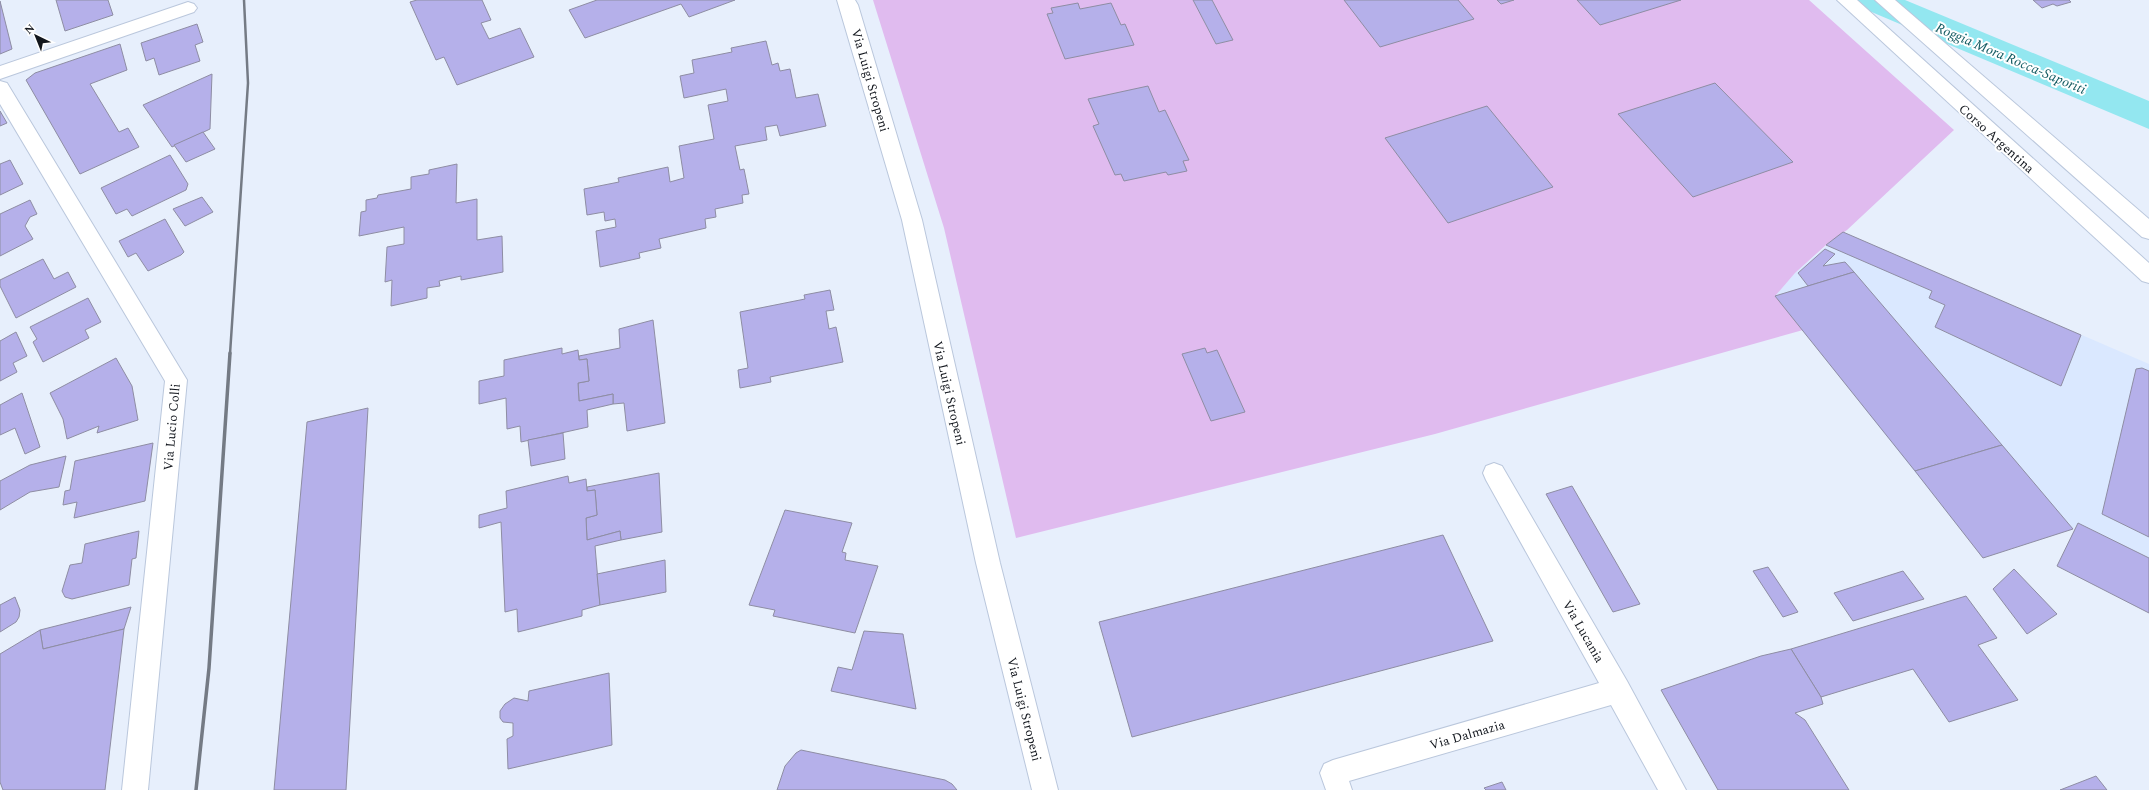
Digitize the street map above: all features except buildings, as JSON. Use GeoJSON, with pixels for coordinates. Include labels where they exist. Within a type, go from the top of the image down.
{"type":"FeatureCollection","features":[{"type":"Feature","properties":{"kind":"street","name":"Via Luigi Stropeni"},"geometry":{"type":"LineString","coordinates":[[846,0],[849,5],[912,220],[988,563],[1045,790]]}},
{"type":"Feature","properties":{"kind":"street","name":"Corso Argentina"},"geometry":{"type":"LineString","coordinates":[[1847,0],[2149,275]]}},
{"type":"Feature","properties":{"kind":"street"},"geometry":{"type":"LineString","coordinates":[[1884,0],[2149,231]]}},
{"type":"Feature","properties":{"kind":"street"},"geometry":{"type":"LineString","coordinates":[[0,73],[188,8]]}},
{"type":"Feature","properties":{"kind":"street","name":"Via Lucio Colli"},"geometry":{"type":"LineString","coordinates":[[0,88],[176,380],[134,790]]}},
{"type":"Feature","properties":{"kind":"street","name":"Via Lucania"},"geometry":{"type":"LineString","coordinates":[[1494,473],[1618,690],[1673,790]]}},
{"type":"Feature","properties":{"kind":"street","name":"Via Dalmazia"},"geometry":{"type":"LineString","coordinates":[[1339,790],[1333,774],[1618,690]]}},
{"type":"Feature","properties":{"kind":"shaded area"},"geometry":{"type":"Polygon","coordinates":[[[873,0],[1193,0],[1216,44],[1232,40],[1212,0],[1809,0],[1954,130],[1847,230],[1826,245],[1795,273],[1776,295],[1803,330],[1435,434],[1016,538],[944,228],[873,0]]]}},
{"type":"Feature","properties":{"kind":"shaded area"},"geometry":{"type":"Polygon","coordinates":[[[1843,232],[2149,364],[2149,558],[2078,523],[2073,529],[1983,558],[1775,296],[1795,273],[1843,232]]]}},
{"type":"Feature","properties":{"kind":"waterway","name":"Roggia Mora Rocca-Saporiti"},"geometry":{"type":"LineString","coordinates":[[1874,0],[2149,116]]}},
{"type":"Feature","properties":{"kind":"railway"},"geometry":{"type":"LineString","coordinates":[[230,354],[248,83],[244,0]]}},
{"type":"Feature","properties":{"kind":"railway"},"geometry":{"type":"LineString","coordinates":[[196,790],[209,668],[230,353]]}}]}
